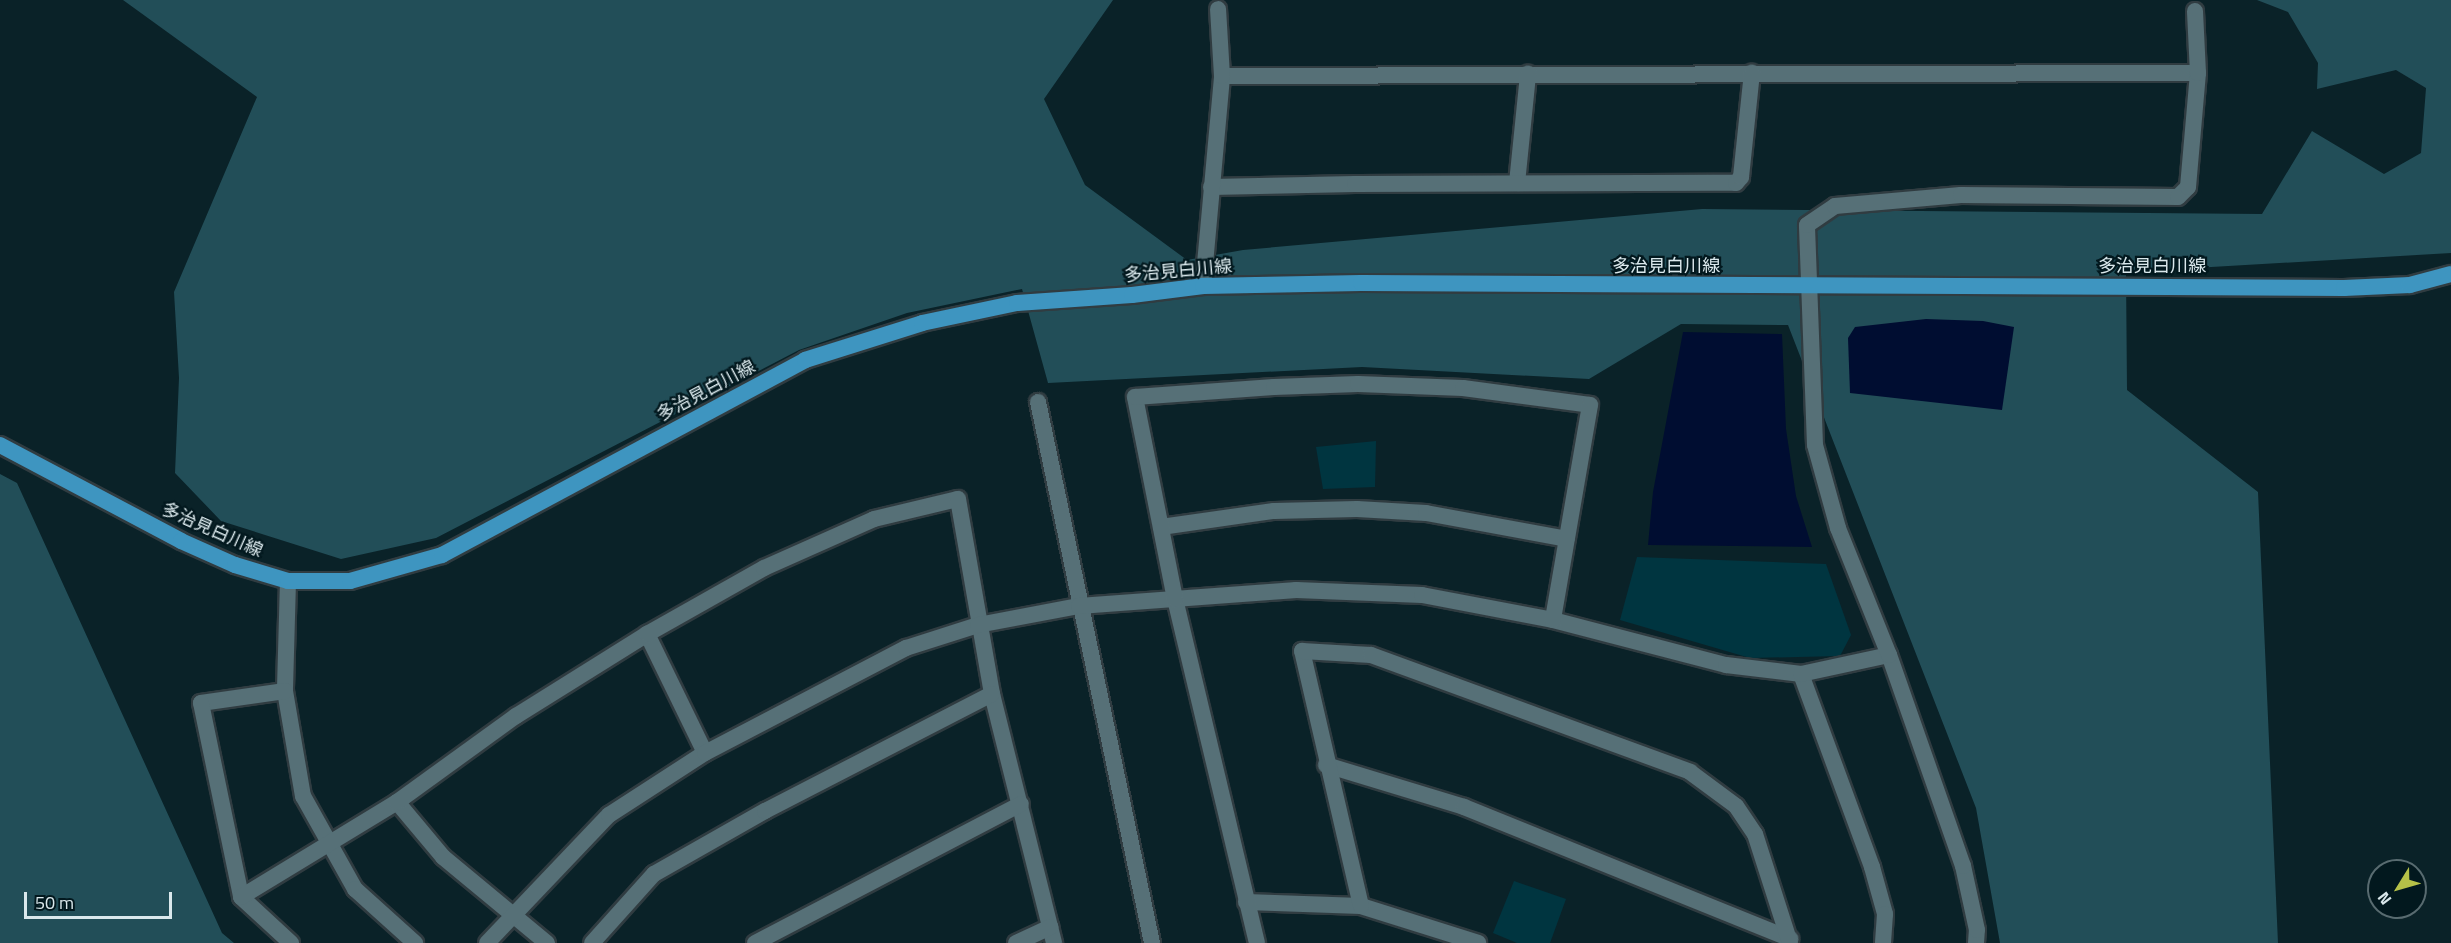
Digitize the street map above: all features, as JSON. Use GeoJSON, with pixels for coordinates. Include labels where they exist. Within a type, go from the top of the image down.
{"type":"FeatureCollection","features":[{"type":"Feature","properties":{"kind":"main road","name":"多治見白川線"},"geometry":{"type":"LineString","coordinates":[[0,445],[181,541],[235,565],[288,581],[350,581],[442,555],[806,360],[922,322],[1017,303],[1132,295],[1203,286],[1361,283],[2344,288],[2410,285],[2451,274]]}},
{"type":"Feature","properties":{"kind":"street"},"geometry":{"type":"LineString","coordinates":[[1203,286],[1222,76],[1218,9]]}},
{"type":"Feature","properties":{"kind":"street"},"geometry":{"type":"LineString","coordinates":[[1976,943],[1977,930],[1963,866],[1889,655],[1838,528],[1815,445],[1807,225],[1835,206],[1961,195],[2178,197],[2188,187],[2198,73],[2195,11]]}},
{"type":"Feature","properties":{"kind":"street"},"geometry":{"type":"LineString","coordinates":[[1222,76],[2198,73]]}},
{"type":"Feature","properties":{"kind":"street"},"geometry":{"type":"LineString","coordinates":[[1517,183],[1528,74]]}},
{"type":"Feature","properties":{"kind":"street"},"geometry":{"type":"LineString","coordinates":[[1211,187],[1736,183],[1741,177],[1752,74]]}},
{"type":"Feature","properties":{"kind":"street"},"geometry":{"type":"LineString","coordinates":[[1257,943],[1175,599],[1136,397],[1274,387],[1358,384],[1463,388],[1590,405],[1553,620]]}},
{"type":"Feature","properties":{"kind":"street"},"geometry":{"type":"LineString","coordinates":[[1038,402],[1079,606],[1152,943]]}},
{"type":"Feature","properties":{"kind":"street"},"geometry":{"type":"LineString","coordinates":[[241,897],[397,802],[516,716],[647,634],[764,568],[874,519],[958,499],[978,625],[992,694],[1052,935],[1016,943]]}},
{"type":"Feature","properties":{"kind":"street"},"geometry":{"type":"LineString","coordinates":[[1161,527],[1274,511],[1358,510],[1426,513],[1567,539]]}},
{"type":"Feature","properties":{"kind":"street"},"geometry":{"type":"LineString","coordinates":[[288,581],[285,691],[303,796],[355,890],[415,943]]}},
{"type":"Feature","properties":{"kind":"street"},"geometry":{"type":"LineString","coordinates":[[488,943],[609,815],[705,753],[906,648],[978,625],[1079,606],[1296,590],[1422,595],[1553,620],[1726,664],[1801,674],[1889,655]]}},
{"type":"Feature","properties":{"kind":"street"},"geometry":{"type":"LineString","coordinates":[[647,634],[705,753]]}},
{"type":"Feature","properties":{"kind":"street"},"geometry":{"type":"LineString","coordinates":[[1360,906],[1326,765],[1302,651],[1371,655],[1690,772],[1736,806],[1755,834],[1790,941]]}},
{"type":"Feature","properties":{"kind":"street"},"geometry":{"type":"LineString","coordinates":[[1801,674],[1872,867],[1885,914],[1883,943]]}},
{"type":"Feature","properties":{"kind":"street"},"geometry":{"type":"LineString","coordinates":[[285,691],[201,703],[241,897],[291,943]]}},
{"type":"Feature","properties":{"kind":"street"},"geometry":{"type":"LineString","coordinates":[[591,943],[654,874],[765,811],[992,694]]}},
{"type":"Feature","properties":{"kind":"street"},"geometry":{"type":"LineString","coordinates":[[1326,765],[1464,807],[1790,941]]}},
{"type":"Feature","properties":{"kind":"street"},"geometry":{"type":"LineString","coordinates":[[397,802],[443,857],[547,943]]}},
{"type":"Feature","properties":{"kind":"street"},"geometry":{"type":"LineString","coordinates":[[755,943],[1021,804]]}},
{"type":"Feature","properties":{"kind":"street"},"geometry":{"type":"LineString","coordinates":[[1246,902],[1360,906],[1478,943]]}},
{"type":"Feature","properties":{"kind":"shaded area"},"geometry":{"type":"Polygon","coordinates":[[[123,0],[1113,0],[1044,99],[1085,185],[1187,260],[1243,250],[1702,209],[2262,214],[2312,131],[2384,174],[2421,153],[2426,88],[2396,70],[2317,89],[2318,63],[2288,12],[2257,0],[2451,0],[2451,253],[2126,272],[2127,390],[2258,492],[2278,943],[2000,943],[1976,808],[1788,325],[1681,324],[1589,379],[1362,367],[1048,383],[1022,289],[907,313],[799,350],[436,538],[341,559],[221,521],[175,473],[179,378],[174,292],[257,97],[123,0]]]}},
{"type":"Feature","properties":{"kind":"shaded area"},"geometry":{"type":"Polygon","coordinates":[[[1926,319],[1983,321],[2014,327],[2002,410],[1850,393],[1848,338],[1855,327],[1926,319]]]}},
{"type":"Feature","properties":{"kind":"shaded area"},"geometry":{"type":"Polygon","coordinates":[[[1683,332],[1782,334],[1786,429],[1796,496],[1812,547],[1648,545],[1653,492],[1683,332]]]}},
{"type":"Feature","properties":{"kind":"shaded area"},"geometry":{"type":"Polygon","coordinates":[[[1376,441],[1375,487],[1323,489],[1316,447],[1376,441]]]}},
{"type":"Feature","properties":{"kind":"shaded area"},"geometry":{"type":"Polygon","coordinates":[[[0,474],[17,483],[222,933],[234,943],[0,943],[0,474]]]}},
{"type":"Feature","properties":{"kind":"shaded area"},"geometry":{"type":"Polygon","coordinates":[[[1637,557],[1826,564],[1851,635],[1840,656],[1750,658],[1620,620],[1637,557]]]}},
{"type":"Feature","properties":{"kind":"shaded area"},"geometry":{"type":"Polygon","coordinates":[[[1514,881],[1566,899],[1550,943],[1517,943],[1493,933],[1514,881]]]}}]}
